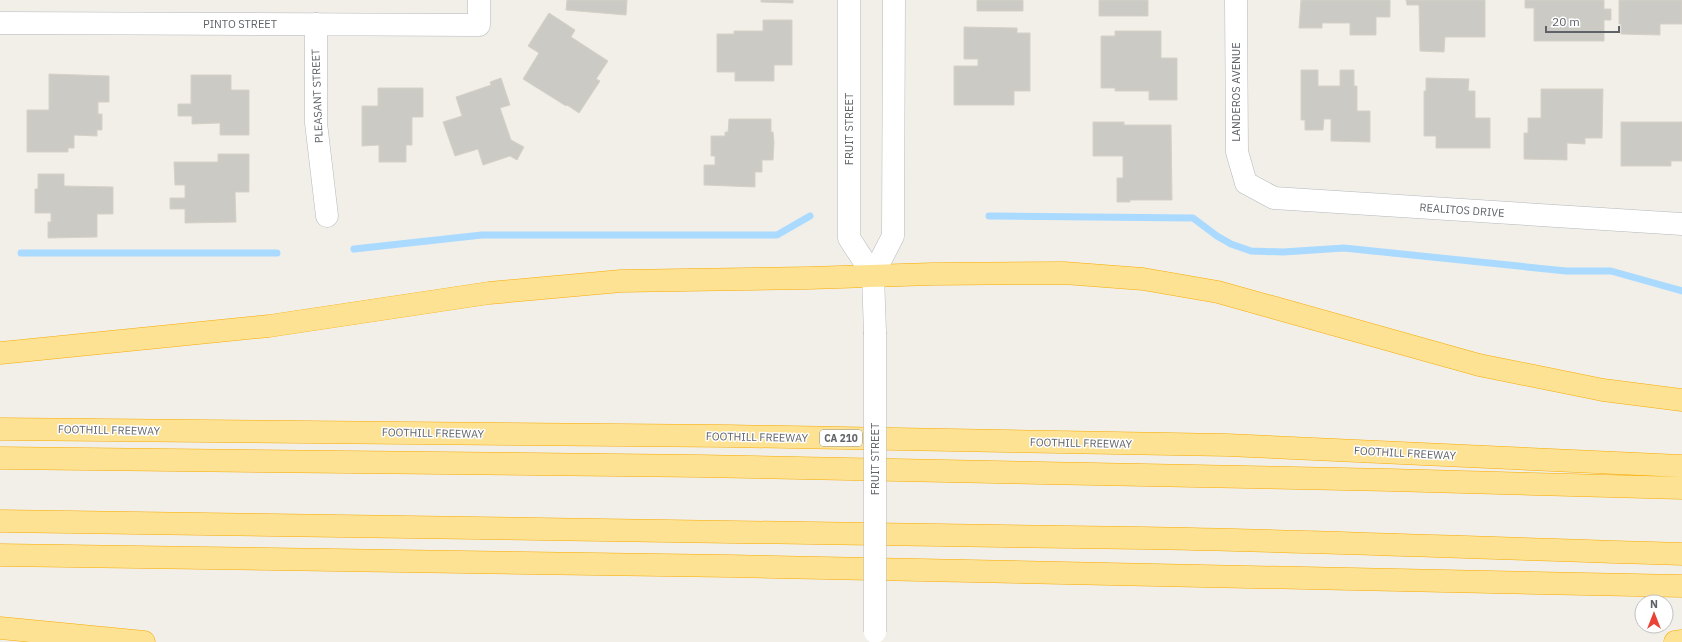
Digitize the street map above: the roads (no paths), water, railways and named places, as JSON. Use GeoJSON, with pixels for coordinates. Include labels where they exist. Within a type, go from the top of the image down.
{"type":"FeatureCollection","features":[{"type":"Feature","properties":{"kind":"highway"},"geometry":{"type":"LineString","coordinates":[[0,353],[269,326],[489,293],[622,281],[809,278],[873,275],[1064,273],[1143,279],[1218,292],[1479,365],[1603,390],[1682,400]]}},
{"type":"Feature","properties":{"kind":"highway","name":"FOOTHILL FREEWAY"},"geometry":{"type":"LineString","coordinates":[[0,429],[728,436],[1219,445],[1682,466]]}},
{"type":"Feature","properties":{"kind":"highway"},"geometry":{"type":"LineString","coordinates":[[0,458],[707,466],[1390,480],[1682,488]]}},
{"type":"Feature","properties":{"kind":"highway"},"geometry":{"type":"LineString","coordinates":[[0,521],[772,531],[1144,538],[1682,554]]}},
{"type":"Feature","properties":{"kind":"highway"},"geometry":{"type":"LineString","coordinates":[[0,555],[729,566],[1682,586]]}},
{"type":"Feature","properties":{"kind":"highway"},"geometry":{"type":"LineString","coordinates":[[0,628],[144,642]]}},
{"type":"Feature","properties":{"kind":"highway"},"geometry":{"type":"LineString","coordinates":[[1675,642],[1682,641]]}},
{"type":"Feature","properties":{"kind":"street","name":"PINTO STREET"},"geometry":{"type":"LineString","coordinates":[[0,23],[479,25],[479,0]]}},
{"type":"Feature","properties":{"kind":"street","name":"FRUIT STREET"},"geometry":{"type":"LineString","coordinates":[[849,0],[849,238],[873,275]]}},
{"type":"Feature","properties":{"kind":"street","name":"FRUIT STREET"},"geometry":{"type":"LineString","coordinates":[[875,637],[875,332],[873,275],[893,236],[894,0]]}},
{"type":"Feature","properties":{"kind":"street","name":"LANDEROS AVENUE"},"geometry":{"type":"LineString","coordinates":[[1236,0],[1237,152],[1246,183]]}},
{"type":"Feature","properties":{"kind":"street","name":"PLEASANT STREET"},"geometry":{"type":"LineString","coordinates":[[316,24],[316,123],[327,216]]}},
{"type":"Feature","properties":{"kind":"street","name":"REALITOS DRIVE"},"geometry":{"type":"LineString","coordinates":[[1246,183],[1274,198],[1682,224]]}},
{"type":"Feature","properties":{"kind":"waterway"},"geometry":{"type":"LineString","coordinates":[[354,249],[482,235],[777,235],[810,216]]}},
{"type":"Feature","properties":{"kind":"waterway"},"geometry":{"type":"LineString","coordinates":[[989,216],[1193,218],[1217,236],[1231,244],[1251,251],[1283,252],[1344,248],[1566,271],[1611,271],[1682,291]]}},
{"type":"Feature","properties":{"kind":"waterway"},"geometry":{"type":"LineString","coordinates":[[21,253],[277,253]]}}]}
